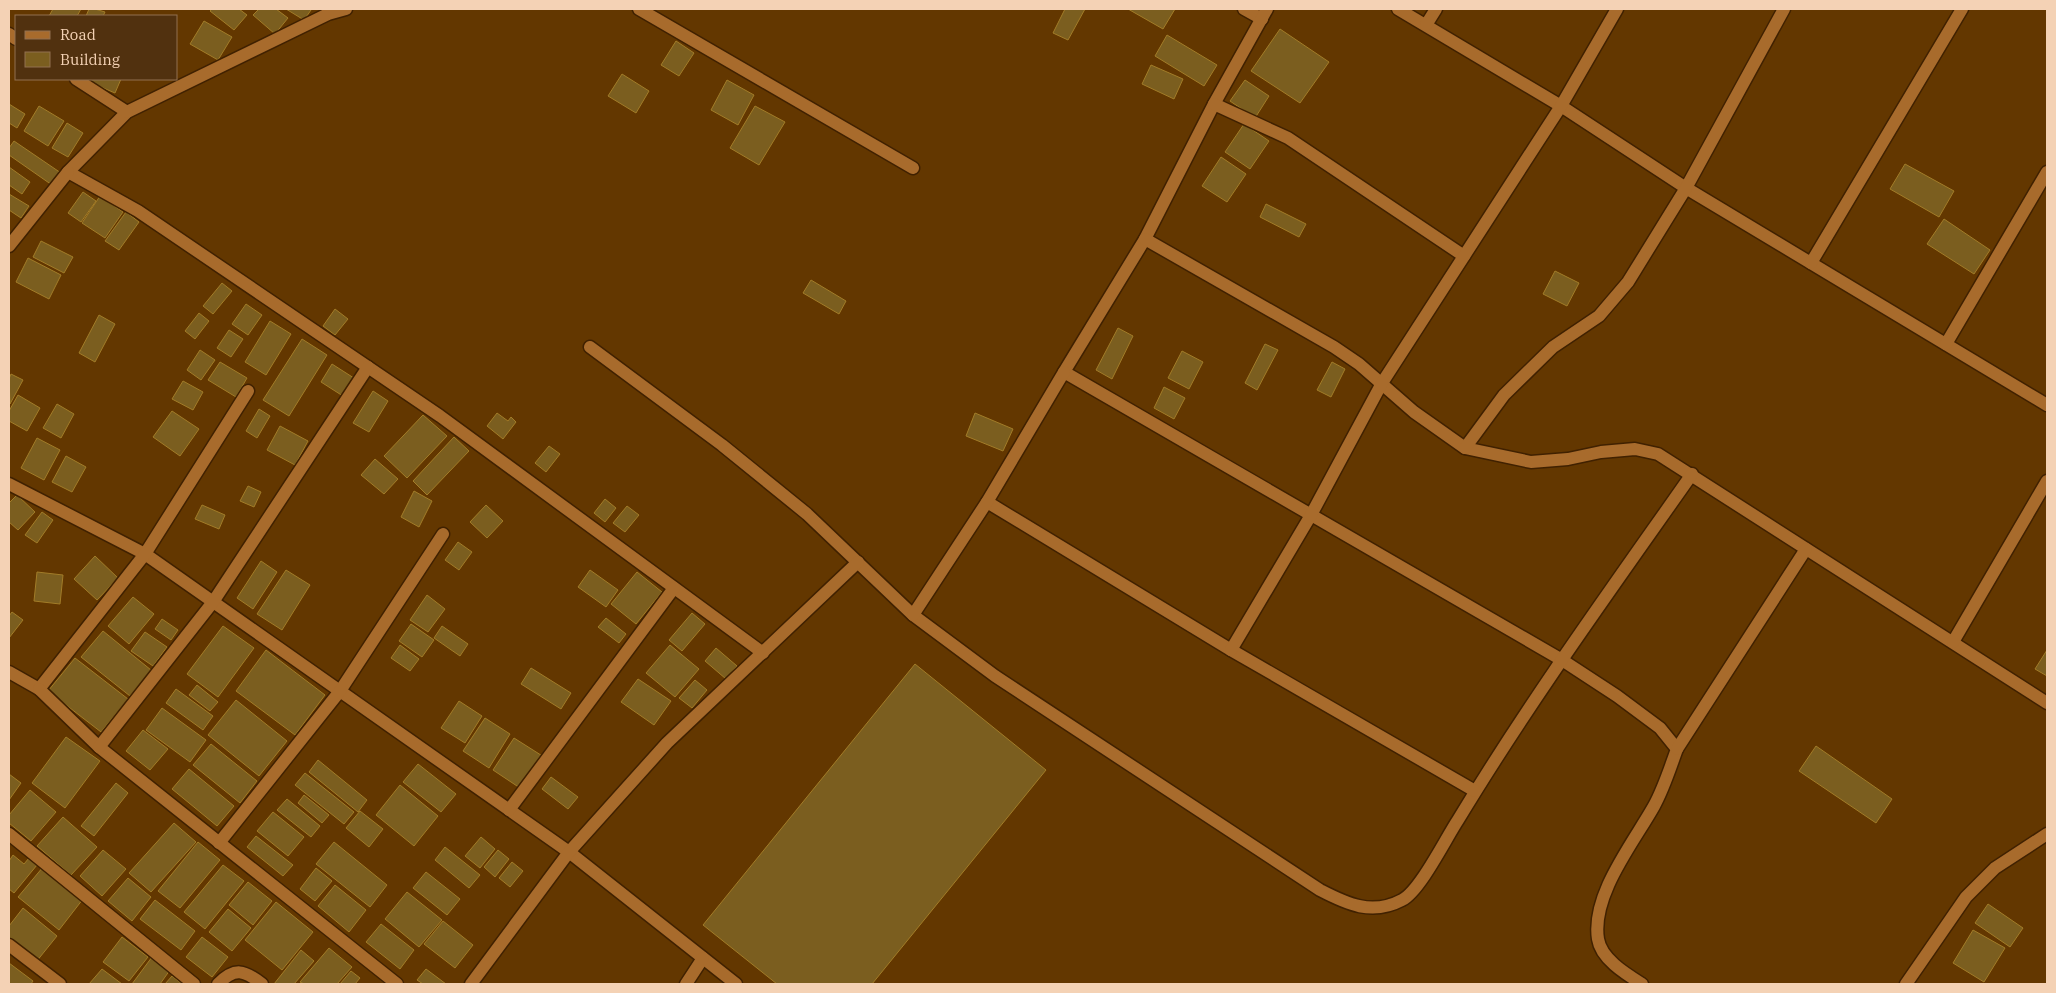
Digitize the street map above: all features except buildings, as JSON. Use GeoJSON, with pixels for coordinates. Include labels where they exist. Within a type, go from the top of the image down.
{"type":"FeatureCollection","features":[{"type":"Feature","properties":{"kind":"street"},"geometry":{"type":"LineString","coordinates":[[9,246],[68,172],[127,112],[324,11],[346,9]]}},
{"type":"Feature","properties":{"kind":"street"},"geometry":{"type":"LineString","coordinates":[[639,9],[913,168]]}},
{"type":"Feature","properties":{"kind":"street"},"geometry":{"type":"LineString","coordinates":[[913,615],[987,502],[1145,240],[1214,104],[1264,14],[1244,9]]}},
{"type":"Feature","properties":{"kind":"street"},"geometry":{"type":"LineString","coordinates":[[1398,9],[1561,106],[1686,188],[2047,405]]}},
{"type":"Feature","properties":{"kind":"street"},"geometry":{"type":"LineString","coordinates":[[1426,26],[1436,9]]}},
{"type":"Feature","properties":{"kind":"street"},"geometry":{"type":"LineString","coordinates":[[1231,650],[1311,515],[1382,383],[1561,106],[1617,9]]}},
{"type":"Feature","properties":{"kind":"street"},"geometry":{"type":"LineString","coordinates":[[1464,448],[1504,395],[1553,347],[1599,316],[1628,282],[1686,188],[1784,9]]}},
{"type":"Feature","properties":{"kind":"street"},"geometry":{"type":"LineString","coordinates":[[1811,263],[1962,9]]}},
{"type":"Feature","properties":{"kind":"street"},"geometry":{"type":"LineString","coordinates":[[78,80],[127,112]]}},
{"type":"Feature","properties":{"kind":"street"},"geometry":{"type":"LineString","coordinates":[[1214,104],[1288,138],[1464,256]]}},
{"type":"Feature","properties":{"kind":"street"},"geometry":{"type":"LineString","coordinates":[[68,172],[138,211],[440,416],[763,653]]}},
{"type":"Feature","properties":{"kind":"street"},"geometry":{"type":"LineString","coordinates":[[1946,344],[2047,172]]}},
{"type":"Feature","properties":{"kind":"street"},"geometry":{"type":"LineString","coordinates":[[1145,240],[1334,347],[1359,364],[1414,412],[1464,448],[1531,462],[1568,459],[1601,452],[1635,449],[1658,454],[2047,703]]}},
{"type":"Feature","properties":{"kind":"street"},"geometry":{"type":"LineString","coordinates":[[590,347],[722,445],[807,514],[913,615],[995,676],[1320,890],[1349,905],[1374,909],[1403,900],[1418,884],[1475,791],[1562,660],[1692,474]]}},
{"type":"Feature","properties":{"kind":"street"},"geometry":{"type":"LineString","coordinates":[[99,748],[214,602],[368,367]]}},
{"type":"Feature","properties":{"kind":"street"},"geometry":{"type":"LineString","coordinates":[[1064,372],[1562,660],[1617,696],[1660,728],[1676,749]]}},
{"type":"Feature","properties":{"kind":"street"},"geometry":{"type":"LineString","coordinates":[[39,689],[145,554],[248,391]]}},
{"type":"Feature","properties":{"kind":"street"},"geometry":{"type":"LineString","coordinates":[[1953,642],[2047,481]]}},
{"type":"Feature","properties":{"kind":"street"},"geometry":{"type":"LineString","coordinates":[[9,484],[145,554],[569,852],[736,984]]}},
{"type":"Feature","properties":{"kind":"street"},"geometry":{"type":"LineString","coordinates":[[987,502],[1231,650],[1475,791]]}},
{"type":"Feature","properties":{"kind":"street"},"geometry":{"type":"LineString","coordinates":[[219,843],[340,691],[443,534]]}},
{"type":"Feature","properties":{"kind":"street"},"geometry":{"type":"LineString","coordinates":[[1642,984],[1610,962],[1598,940],[1599,914],[1611,878],[1654,807],[1676,749],[1806,548]]}},
{"type":"Feature","properties":{"kind":"street"},"geometry":{"type":"LineString","coordinates":[[471,984],[569,852],[667,743],[858,562]]}},
{"type":"Feature","properties":{"kind":"street"},"geometry":{"type":"LineString","coordinates":[[509,810],[674,588]]}},
{"type":"Feature","properties":{"kind":"street"},"geometry":{"type":"LineString","coordinates":[[9,672],[39,689],[99,748],[396,984]]}},
{"type":"Feature","properties":{"kind":"street"},"geometry":{"type":"LineString","coordinates":[[9,834],[194,984]]}},
{"type":"Feature","properties":{"kind":"street"},"geometry":{"type":"LineString","coordinates":[[1906,984],[1966,897],[1995,868],[2047,834]]}},
{"type":"Feature","properties":{"kind":"street"},"geometry":{"type":"LineString","coordinates":[[9,945],[60,984]]}},
{"type":"Feature","properties":{"kind":"street"},"geometry":{"type":"LineString","coordinates":[[686,984],[703,958]]}},
{"type":"Feature","properties":{"kind":"street"},"geometry":{"type":"LineString","coordinates":[[218,984],[226,976],[243,972],[262,984]]}}]}
